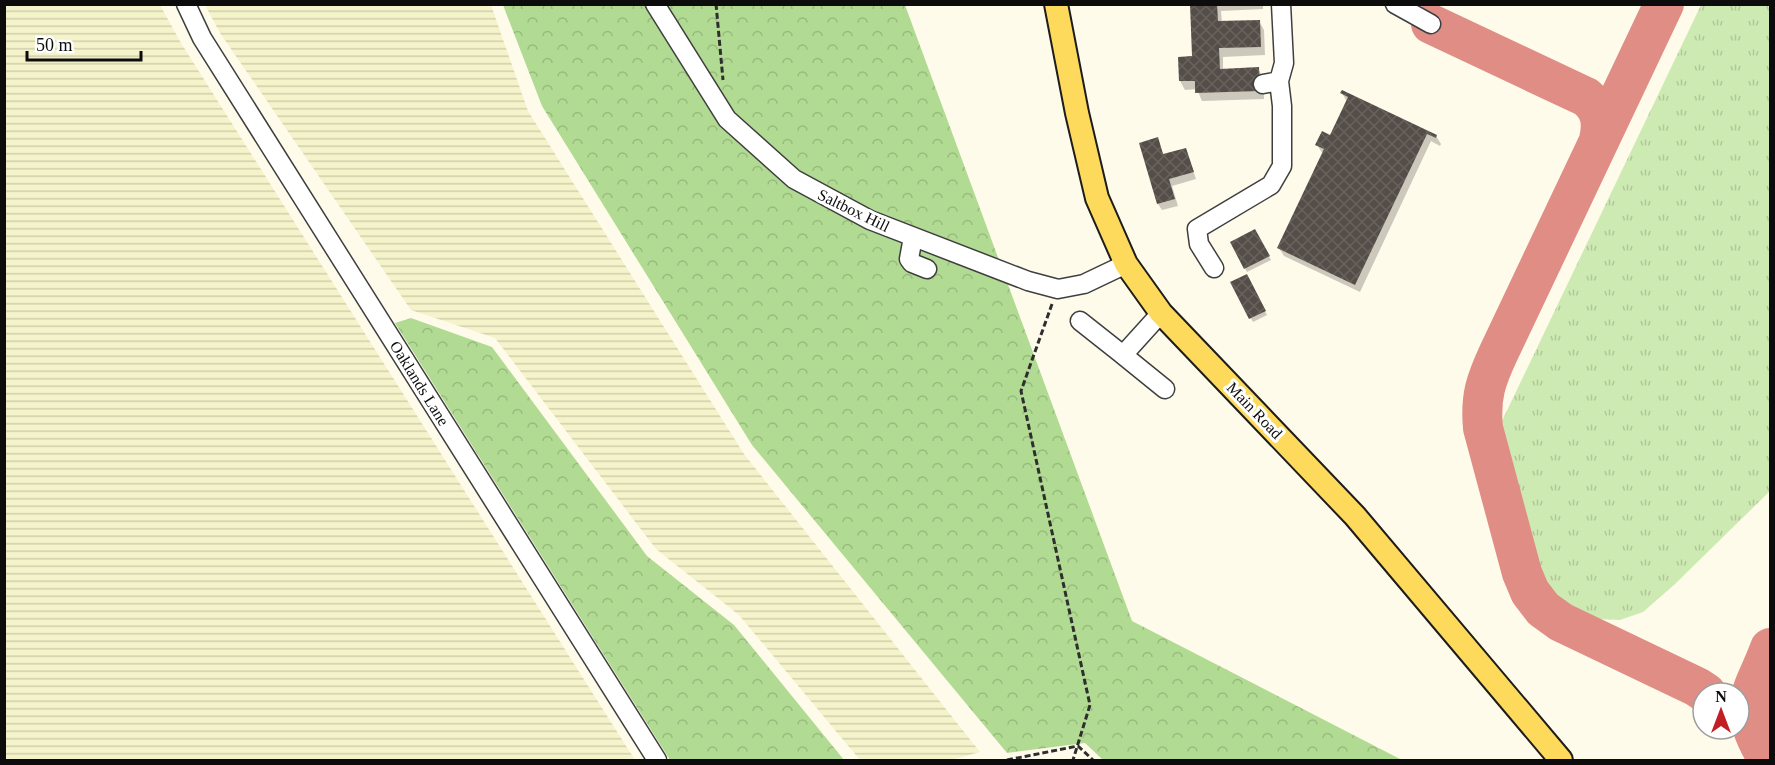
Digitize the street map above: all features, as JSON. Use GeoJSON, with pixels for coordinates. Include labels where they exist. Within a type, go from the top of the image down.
{"type":"FeatureCollection","features":[{"type":"Feature","properties":{"kind":"main road","name":"Main Road"},"geometry":{"type":"LineString","coordinates":[[1056,4],[1077,113],[1097,198],[1126,264],[1161,313],[1355,516],[1561,760]]}},
{"type":"Feature","properties":{"kind":"street","name":"Oaklands Lane"},"geometry":{"type":"LineString","coordinates":[[186,4],[202,38],[657,760]]}},
{"type":"Feature","properties":{"kind":"street","name":"Saltbox Hill"},"geometry":{"type":"LineString","coordinates":[[655,4],[727,119],[794,179],[870,220],[1028,281],[1058,289],[1084,284],[1126,264]]}},
{"type":"Feature","properties":{"kind":"street"},"geometry":{"type":"LineString","coordinates":[[1214,268],[1199,244],[1197,229],[1271,185],[1282,166],[1282,106],[1271,82],[1284,63],[1281,4]]}},
{"type":"Feature","properties":{"kind":"street"},"geometry":{"type":"LineString","coordinates":[[1395,4],[1431,24]]}},
{"type":"Feature","properties":{"kind":"street"},"geometry":{"type":"LineString","coordinates":[[913,237],[909,259],[912,263],[927,269]]}},
{"type":"Feature","properties":{"kind":"street"},"geometry":{"type":"LineString","coordinates":[[1123,355],[1161,313]]}},
{"type":"Feature","properties":{"kind":"street"},"geometry":{"type":"LineString","coordinates":[[1080,321],[1165,389]]}},
{"type":"Feature","properties":{"kind":"path"},"geometry":{"type":"LineString","coordinates":[[716,4],[724,85]]}},
{"type":"Feature","properties":{"kind":"path"},"geometry":{"type":"LineString","coordinates":[[1058,289],[1021,391],[1090,705],[1074,760]]}},
{"type":"Feature","properties":{"kind":"path"},"geometry":{"type":"LineString","coordinates":[[1007,760],[1078,746]]}},
{"type":"Feature","properties":{"kind":"path"},"geometry":{"type":"LineString","coordinates":[[1078,746],[1093,760]]}},
{"type":"Feature","properties":{"kind":"shaded area"},"geometry":{"type":"Polygon","coordinates":[[[4,5],[160,5],[181,43],[635,760],[5,760],[4,5]]]}},
{"type":"Feature","properties":{"kind":"shaded area"},"geometry":{"type":"Polygon","coordinates":[[[205,5],[491,5],[528,111],[744,454],[980,752],[951,760],[860,760],[739,615],[656,549],[495,338],[411,310],[220,33],[205,5]]]}},
{"type":"Feature","properties":{"kind":"green space"},"geometry":{"type":"Polygon","coordinates":[[[503,5],[905,5],[1132,621],[1402,760],[1103,760],[1085,743],[1007,753],[752,445],[542,106],[503,5]]]}},
{"type":"Feature","properties":{"kind":"green space"},"geometry":{"type":"Polygon","coordinates":[[[1701,5],[1770,5],[1770,491],[1674,585],[1643,612],[1620,620],[1597,619],[1574,609],[1553,595],[1542,578],[1530,544],[1501,423],[1701,5]]]}},
{"type":"Feature","properties":{"kind":"green space"},"geometry":{"type":"Polygon","coordinates":[[[411,318],[492,347],[647,556],[734,625],[844,760],[670,760],[395,323],[411,318]]]}},
{"type":"Feature","properties":{"kind":"building"},"geometry":{"type":"Polygon","coordinates":[[[1190,4],[1217,4],[1218,21],[1260,20],[1261,47],[1219,48],[1220,69],[1259,67],[1260,91],[1195,93],[1195,81],[1179,81],[1178,57],[1192,56],[1190,4]]]}},
{"type":"Feature","properties":{"kind":"building"},"geometry":{"type":"Polygon","coordinates":[[[1342,90],[1437,135],[1436,138],[1427,134],[1355,285],[1277,248],[1324,149],[1315,145],[1322,131],[1330,135],[1348,97],[1340,93],[1342,90]]]}},
{"type":"Feature","properties":{"kind":"building"},"geometry":{"type":"Polygon","coordinates":[[[1158,137],[1163,154],[1186,148],[1194,172],[1169,179],[1175,199],[1157,204],[1139,143],[1158,137]]]}},
{"type":"Feature","properties":{"kind":"building"},"geometry":{"type":"Polygon","coordinates":[[[1255,229],[1270,256],[1244,269],[1230,242],[1255,229]]]}},
{"type":"Feature","properties":{"kind":"building"},"geometry":{"type":"Polygon","coordinates":[[[1247,274],[1266,311],[1249,319],[1230,282],[1247,274]]]}},
{"type":"Feature","properties":{"kind":"taxiway"},"geometry":{"type":"LineString","coordinates":[[1664,4],[1494,362],[1485,388],[1482,417],[1522,573],[1530,592],[1543,609],[1561,622],[1691,684]]}},
{"type":"Feature","properties":{"kind":"taxiway"},"geometry":{"type":"LineString","coordinates":[[1431,24],[1586,97],[1595,106],[1600,116],[1599,140]]}},
{"type":"Feature","properties":{"kind":"taxiway"},"geometry":{"type":"LineString","coordinates":[[1763,751],[1750,721],[1749,709],[1750,698],[1770,648]]}}]}
